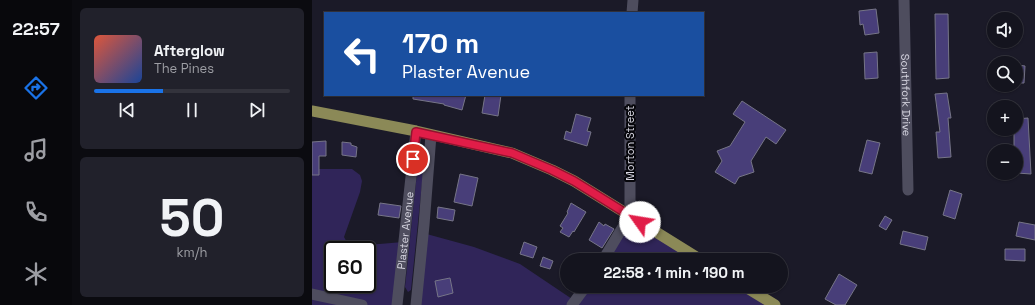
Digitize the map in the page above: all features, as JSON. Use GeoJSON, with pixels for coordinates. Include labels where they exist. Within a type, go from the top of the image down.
{"type":"FeatureCollection","features":[{"type":"Feature","properties":{"kind":"main road"},"geometry":{"type":"LineString","coordinates":[[312,112],[431,135],[512,153],[574,181],[690,253]]}},
{"type":"Feature","properties":{"kind":"main road"},"geometry":{"type":"LineString","coordinates":[[755,293],[775,305]]}},
{"type":"Feature","properties":{"kind":"street"},"geometry":{"type":"LineString","coordinates":[[632,0],[632,12]]}},
{"type":"Feature","properties":{"kind":"street","name":"Southfork Drive"},"geometry":{"type":"LineString","coordinates":[[904,0],[908,190]]}},
{"type":"Feature","properties":{"kind":"street","name":"Morton Street"},"geometry":{"type":"LineString","coordinates":[[630,96],[630,215]]}},
{"type":"Feature","properties":{"kind":"street","name":"Plaster Avenue"},"geometry":{"type":"LineString","coordinates":[[397,305],[416,132]]}},
{"type":"Feature","properties":{"kind":"street","name":"Plaster Avenue"},"geometry":{"type":"LineString","coordinates":[[416,305],[431,135]]}},
{"type":"Feature","properties":{"kind":"street"},"geometry":{"type":"LineString","coordinates":[[607,253],[630,215]]}},
{"type":"Feature","properties":{"kind":"street"},"geometry":{"type":"LineString","coordinates":[[572,305],[581,293]]}},
{"type":"Feature","properties":{"kind":"street"},"geometry":{"type":"LineString","coordinates":[[312,294],[362,305]]}},
{"type":"Feature","properties":{"kind":"shaded area"},"geometry":{"type":"Polygon","coordinates":[[[421,161],[424,164],[411,290],[408,292],[405,287],[418,163],[421,161]]]}},
{"type":"Feature","properties":{"kind":"shaded area"},"geometry":{"type":"Polygon","coordinates":[[[317,169],[352,169],[360,175],[362,181],[360,192],[344,237],[346,241],[324,241],[324,293],[376,293],[376,244],[403,242],[397,305],[312,305],[312,173],[317,169]]]}},
{"type":"Feature","properties":{"kind":"shaded area"},"geometry":{"type":"Polygon","coordinates":[[[630,215],[690,253],[607,253],[630,215]]]}},
{"type":"Feature","properties":{"kind":"shaded area"},"geometry":{"type":"Polygon","coordinates":[[[423,233],[474,247],[520,264],[560,291],[560,293],[563,293],[575,301],[581,293],[755,293],[775,305],[416,305],[423,233]]]}},
{"type":"Feature","properties":{"kind":"building"},"geometry":{"type":"Polygon","coordinates":[[[876,9],[879,33],[865,35],[863,24],[860,25],[859,11],[876,9]]]}},
{"type":"Feature","properties":{"kind":"building"},"geometry":{"type":"Polygon","coordinates":[[[935,14],[948,14],[949,78],[936,79],[935,14]]]}},
{"type":"Feature","properties":{"kind":"building"},"geometry":{"type":"Polygon","coordinates":[[[877,52],[878,78],[865,79],[864,53],[877,52]]]}},
{"type":"Feature","properties":{"kind":"building"},"geometry":{"type":"Polygon","coordinates":[[[1023,66],[1025,66],[1023,83],[1023,66]]]}},
{"type":"Feature","properties":{"kind":"building"},"geometry":{"type":"Polygon","coordinates":[[[947,93],[951,118],[948,118],[951,157],[938,158],[936,132],[940,132],[935,94],[947,93]]]}},
{"type":"Feature","properties":{"kind":"building"},"geometry":{"type":"Polygon","coordinates":[[[413,96],[466,96],[462,110],[444,104],[413,99],[413,96]]]}},
{"type":"Feature","properties":{"kind":"building"},"geometry":{"type":"Polygon","coordinates":[[[485,96],[501,96],[498,116],[482,113],[485,96]]]}},
{"type":"Feature","properties":{"kind":"building"},"geometry":{"type":"Polygon","coordinates":[[[742,101],[786,130],[776,144],[766,137],[751,161],[754,172],[739,177],[735,184],[715,172],[722,161],[717,151],[730,146],[745,122],[733,114],[742,101]]]}},
{"type":"Feature","properties":{"kind":"building"},"geometry":{"type":"Polygon","coordinates":[[[576,114],[591,118],[587,131],[591,132],[587,146],[564,139],[566,131],[571,133],[576,114]]]}},
{"type":"Feature","properties":{"kind":"building"},"geometry":{"type":"Polygon","coordinates":[[[1023,118],[1028,118],[1031,174],[1023,173],[1023,144],[1014,144],[1014,136],[1023,136],[1023,118]]]}},
{"type":"Feature","properties":{"kind":"building"},"geometry":{"type":"Polygon","coordinates":[[[867,140],[880,143],[872,174],[859,171],[867,140]]]}},
{"type":"Feature","properties":{"kind":"building"},"geometry":{"type":"Polygon","coordinates":[[[326,141],[326,156],[319,156],[319,175],[312,175],[312,142],[326,141]]]}},
{"type":"Feature","properties":{"kind":"building"},"geometry":{"type":"Polygon","coordinates":[[[342,142],[351,143],[351,145],[357,147],[356,157],[342,155],[342,142]]]}},
{"type":"Feature","properties":{"kind":"building"},"geometry":{"type":"Polygon","coordinates":[[[460,174],[478,178],[472,206],[454,202],[460,174]]]}},
{"type":"Feature","properties":{"kind":"building"},"geometry":{"type":"Polygon","coordinates":[[[950,190],[962,194],[955,219],[943,215],[950,190]]]}},
{"type":"Feature","properties":{"kind":"building"},"geometry":{"type":"Polygon","coordinates":[[[380,203],[401,206],[399,218],[378,215],[380,203]]]}},
{"type":"Feature","properties":{"kind":"building"},"geometry":{"type":"Polygon","coordinates":[[[571,203],[586,212],[574,232],[573,231],[569,237],[560,232],[563,228],[560,226],[568,213],[567,212],[571,203]]]}},
{"type":"Feature","properties":{"kind":"building"},"geometry":{"type":"Polygon","coordinates":[[[438,207],[455,210],[453,221],[437,218],[438,207]]]}},
{"type":"Feature","properties":{"kind":"building"},"geometry":{"type":"Polygon","coordinates":[[[885,216],[892,220],[886,230],[879,226],[885,216]]]}},
{"type":"Feature","properties":{"kind":"building"},"geometry":{"type":"Polygon","coordinates":[[[599,222],[604,226],[605,224],[614,229],[602,248],[589,240],[599,222]]]}},
{"type":"Feature","properties":{"kind":"building"},"geometry":{"type":"Polygon","coordinates":[[[1019,222],[1035,225],[1035,240],[1016,236],[1019,222]]]}},
{"type":"Feature","properties":{"kind":"building"},"geometry":{"type":"Polygon","coordinates":[[[903,231],[928,237],[925,250],[900,244],[903,231]]]}},
{"type":"Feature","properties":{"kind":"building"},"geometry":{"type":"Polygon","coordinates":[[[524,242],[537,247],[533,258],[520,254],[524,242]]]}},
{"type":"Feature","properties":{"kind":"building"},"geometry":{"type":"Polygon","coordinates":[[[1005,249],[1025,249],[1025,261],[1005,260],[1005,249]]]}},
{"type":"Feature","properties":{"kind":"building"},"geometry":{"type":"Polygon","coordinates":[[[543,257],[553,261],[550,269],[540,266],[543,257]]]}},
{"type":"Feature","properties":{"kind":"building"},"geometry":{"type":"Polygon","coordinates":[[[839,274],[857,285],[845,305],[836,305],[825,299],[839,274]]]}},
{"type":"Feature","properties":{"kind":"building"},"geometry":{"type":"Polygon","coordinates":[[[450,278],[453,293],[438,297],[435,281],[450,278]]]}},
{"type":"Feature","properties":{"kind":"route"},"geometry":{"type":"LineString","coordinates":[[413,159],[416,132],[512,153],[574,181],[640,222]]}}]}
